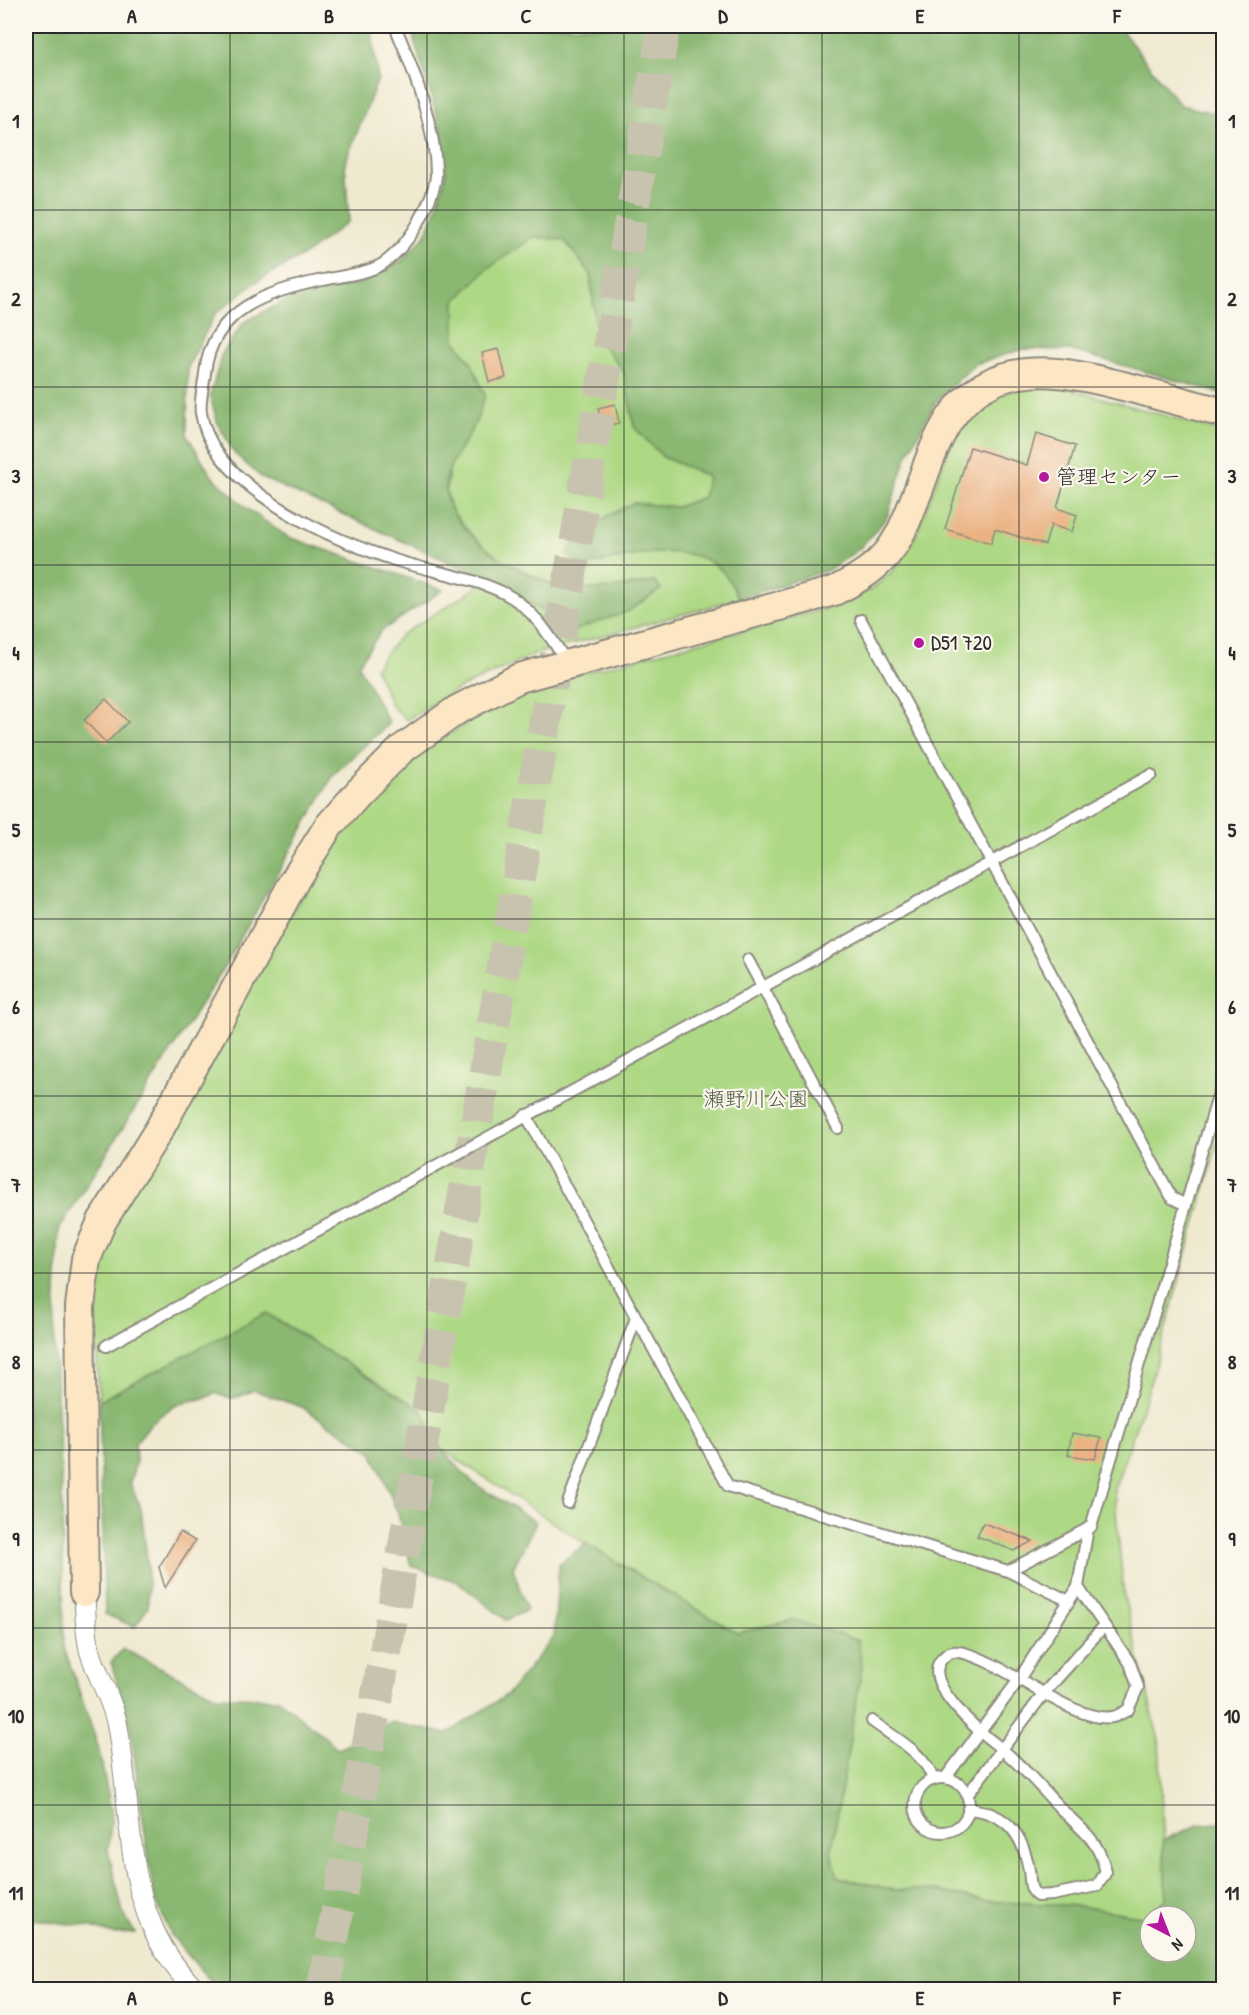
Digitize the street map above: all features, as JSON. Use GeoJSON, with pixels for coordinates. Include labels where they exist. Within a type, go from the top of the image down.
{"type":"FeatureCollection","features":[{"type":"Feature","properties":{"kind":"street"},"geometry":{"type":"LineString","coordinates":[[196,1989],[179,1973],[154,1935],[139,1894],[116,1722],[90,1650],[84,1592],[80,1307],[86,1259],[102,1221],[160,1128],[296,878],[328,827],[402,749],[458,710],[519,678],[834,591],[862,578],[885,559],[901,535],[934,449],[950,419],[974,395],[1002,377],[1035,371],[1075,373],[1224,413]]}},
{"type":"Feature","properties":{"kind":"lane"},"geometry":{"type":"LineString","coordinates":[[395,26],[422,103],[436,175],[429,203],[417,226],[381,264],[353,274],[279,291],[249,303],[225,322],[207,357],[201,412],[211,442],[226,462],[240,478],[278,506],[342,541],[378,555],[506,594],[547,630],[567,663]]}},
{"type":"Feature","properties":{"kind":"lane"},"geometry":{"type":"LineString","coordinates":[[861,620],[1172,1198],[1185,1205]]}},
{"type":"Feature","properties":{"kind":"lane"},"geometry":{"type":"LineString","coordinates":[[106,1346],[1151,775]]}},
{"type":"Feature","properties":{"kind":"lane"},"geometry":{"type":"LineString","coordinates":[[748,960],[838,1128]]}},
{"type":"Feature","properties":{"kind":"lane"},"geometry":{"type":"LineString","coordinates":[[946,1777],[965,1788],[968,1794],[968,1809],[958,1826],[945,1833],[935,1833],[915,1816],[914,1806],[917,1794],[933,1780],[946,1777],[978,1731],[1018,1681],[1078,1587],[1088,1528],[1224,1076]]}},
{"type":"Feature","properties":{"kind":"lane"},"geometry":{"type":"LineString","coordinates":[[526,1115],[728,1486],[1008,1571],[1069,1601]]}},
{"type":"Feature","properties":{"kind":"lane"},"geometry":{"type":"LineString","coordinates":[[568,1503],[636,1318]]}},
{"type":"Feature","properties":{"kind":"lane"},"geometry":{"type":"LineString","coordinates":[[1008,1571],[1088,1528]]}},
{"type":"Feature","properties":{"kind":"lane"},"geometry":{"type":"LineString","coordinates":[[968,1809],[1001,1820],[1015,1830],[1021,1839],[1030,1889],[1037,1898],[1097,1886],[1106,1872],[1091,1839],[1027,1771],[971,1726],[942,1687],[938,1671],[939,1661],[947,1653],[966,1654],[995,1666],[1018,1681],[1045,1692],[1058,1701],[1093,1715],[1112,1717],[1128,1710],[1138,1687],[1130,1663],[1078,1587]]}},
{"type":"Feature","properties":{"kind":"lane"},"geometry":{"type":"LineString","coordinates":[[968,1794],[1045,1692],[1104,1626]]}},
{"type":"Feature","properties":{"kind":"lane"},"geometry":{"type":"LineString","coordinates":[[872,1721],[919,1757],[929,1768],[933,1780]]}},
{"type":"Feature","properties":{"kind":"green space"},"geometry":{"type":"Polygon","coordinates":[[[26,26],[371,26],[378,79],[345,163],[349,221],[307,253],[254,283],[215,314],[188,367],[187,435],[211,475],[246,508],[288,537],[443,590],[381,631],[358,665],[389,723],[334,774],[226,964],[59,1229],[54,1337],[62,1496],[64,1647],[98,1746],[112,1814],[108,1850],[123,1913],[135,1933],[113,1934],[92,1927],[26,1918],[26,26]]]}},
{"type":"Feature","properties":{"kind":"green space"},"geometry":{"type":"Polygon","coordinates":[[[410,26],[1118,26],[1180,105],[1223,115],[1223,394],[1070,350],[1024,349],[975,364],[936,401],[907,456],[887,517],[859,549],[828,570],[739,599],[722,571],[708,561],[692,555],[674,552],[635,555],[582,566],[567,555],[585,528],[633,503],[677,507],[703,497],[708,476],[663,457],[634,427],[624,372],[597,337],[590,273],[564,240],[534,237],[488,268],[455,301],[455,341],[471,362],[485,395],[472,430],[448,473],[446,492],[451,507],[460,522],[473,537],[505,562],[539,580],[566,588],[579,589],[617,588],[654,582],[661,589],[629,611],[573,631],[507,588],[262,478],[234,453],[218,424],[210,396],[222,354],[244,322],[295,296],[361,283],[400,262],[425,236],[437,207],[446,173],[441,129],[410,26]]]}},
{"type":"Feature","properties":{"kind":"green space"},"geometry":{"type":"Polygon","coordinates":[[[534,237],[564,240],[590,273],[597,337],[624,372],[634,427],[663,457],[708,476],[703,497],[677,507],[633,503],[583,566],[655,553],[674,552],[692,555],[708,561],[722,571],[739,599],[535,654],[458,689],[406,720],[391,705],[375,667],[401,635],[473,590],[485,577],[507,588],[573,631],[654,582],[601,590],[554,585],[499,559],[474,538],[452,511],[446,491],[450,466],[476,422],[471,362],[455,341],[455,301],[488,268],[534,237]]]}},
{"type":"Feature","properties":{"kind":"green space","name":"瀬野川公園"},"geometry":{"type":"Polygon","coordinates":[[[1032,386],[1069,389],[1223,432],[1223,1124],[1147,1394],[1114,1490],[1124,1597],[1159,1741],[1166,1900],[1161,1904],[1138,1904],[1138,1916],[1080,1906],[984,1901],[932,1890],[895,1890],[838,1877],[831,1853],[862,1667],[793,1620],[737,1633],[586,1544],[440,1448],[422,1410],[266,1313],[99,1401],[95,1322],[97,1268],[122,1209],[312,878],[335,843],[380,787],[433,744],[493,707],[555,680],[840,605],[872,589],[897,567],[916,535],[947,453],[965,419],[995,395],[1032,386]]]}},
{"type":"Feature","properties":{"kind":"green space"},"geometry":{"type":"Polygon","coordinates":[[[266,1313],[422,1410],[440,1448],[473,1483],[536,1522],[513,1568],[527,1610],[506,1620],[458,1582],[411,1566],[398,1513],[372,1452],[302,1407],[253,1390],[234,1398],[216,1393],[172,1407],[149,1426],[135,1443],[136,1462],[130,1483],[141,1509],[148,1566],[148,1607],[135,1627],[105,1614],[99,1401],[266,1313]]]}},
{"type":"Feature","properties":{"kind":"green space"},"geometry":{"type":"Polygon","coordinates":[[[586,1544],[737,1633],[793,1620],[858,1640],[862,1667],[831,1852],[838,1877],[895,1890],[932,1890],[984,1901],[1080,1906],[1138,1916],[1138,1964],[1198,1964],[1198,1904],[1160,1904],[1166,1899],[1163,1840],[1198,1825],[1223,1822],[1223,1989],[217,1989],[172,1936],[154,1896],[130,1727],[111,1662],[123,1649],[217,1696],[278,1699],[339,1749],[390,1722],[447,1734],[508,1694],[554,1637],[559,1564],[586,1544]]]}},
{"type":"Feature","properties":{"kind":"building"},"geometry":{"type":"Polygon","coordinates":[[[499,349],[506,378],[489,382],[482,353],[499,349]]]}},
{"type":"Feature","properties":{"kind":"building"},"geometry":{"type":"Polygon","coordinates":[[[615,404],[619,423],[602,427],[598,408],[615,404]]]}},
{"type":"Feature","properties":{"kind":"building"},"geometry":{"type":"Polygon","coordinates":[[[1036,434],[1075,446],[1057,508],[1077,515],[1072,532],[1051,525],[1045,545],[995,529],[991,543],[945,529],[970,447],[1027,465],[1036,434]]]}},
{"type":"Feature","properties":{"kind":"building"},"geometry":{"type":"Polygon","coordinates":[[[106,699],[128,722],[106,743],[84,720],[106,699]]]}},
{"type":"Feature","properties":{"kind":"building"},"geometry":{"type":"Polygon","coordinates":[[[1072,1433],[1101,1438],[1095,1459],[1068,1455],[1072,1433]]]}},
{"type":"Feature","properties":{"kind":"building"},"geometry":{"type":"Polygon","coordinates":[[[983,1523],[1033,1541],[1014,1551],[977,1536],[983,1523]]]}},
{"type":"Feature","properties":{"kind":"building"},"geometry":{"type":"Polygon","coordinates":[[[180,1532],[195,1541],[165,1588],[159,1567],[180,1532]]]}},
{"type":"Feature","properties":{"kind":"tunnel"},"geometry":{"type":"LineString","coordinates":[[323,1990],[399,1578],[664,26]]}},
{"type":"Feature","properties":{"kind":"place","name":"管理センター"},"geometry":{"type":"Point","coordinates":[1044,477]}},
{"type":"Feature","properties":{"kind":"place","name":"D51 720"},"geometry":{"type":"Point","coordinates":[919,643]}}]}
